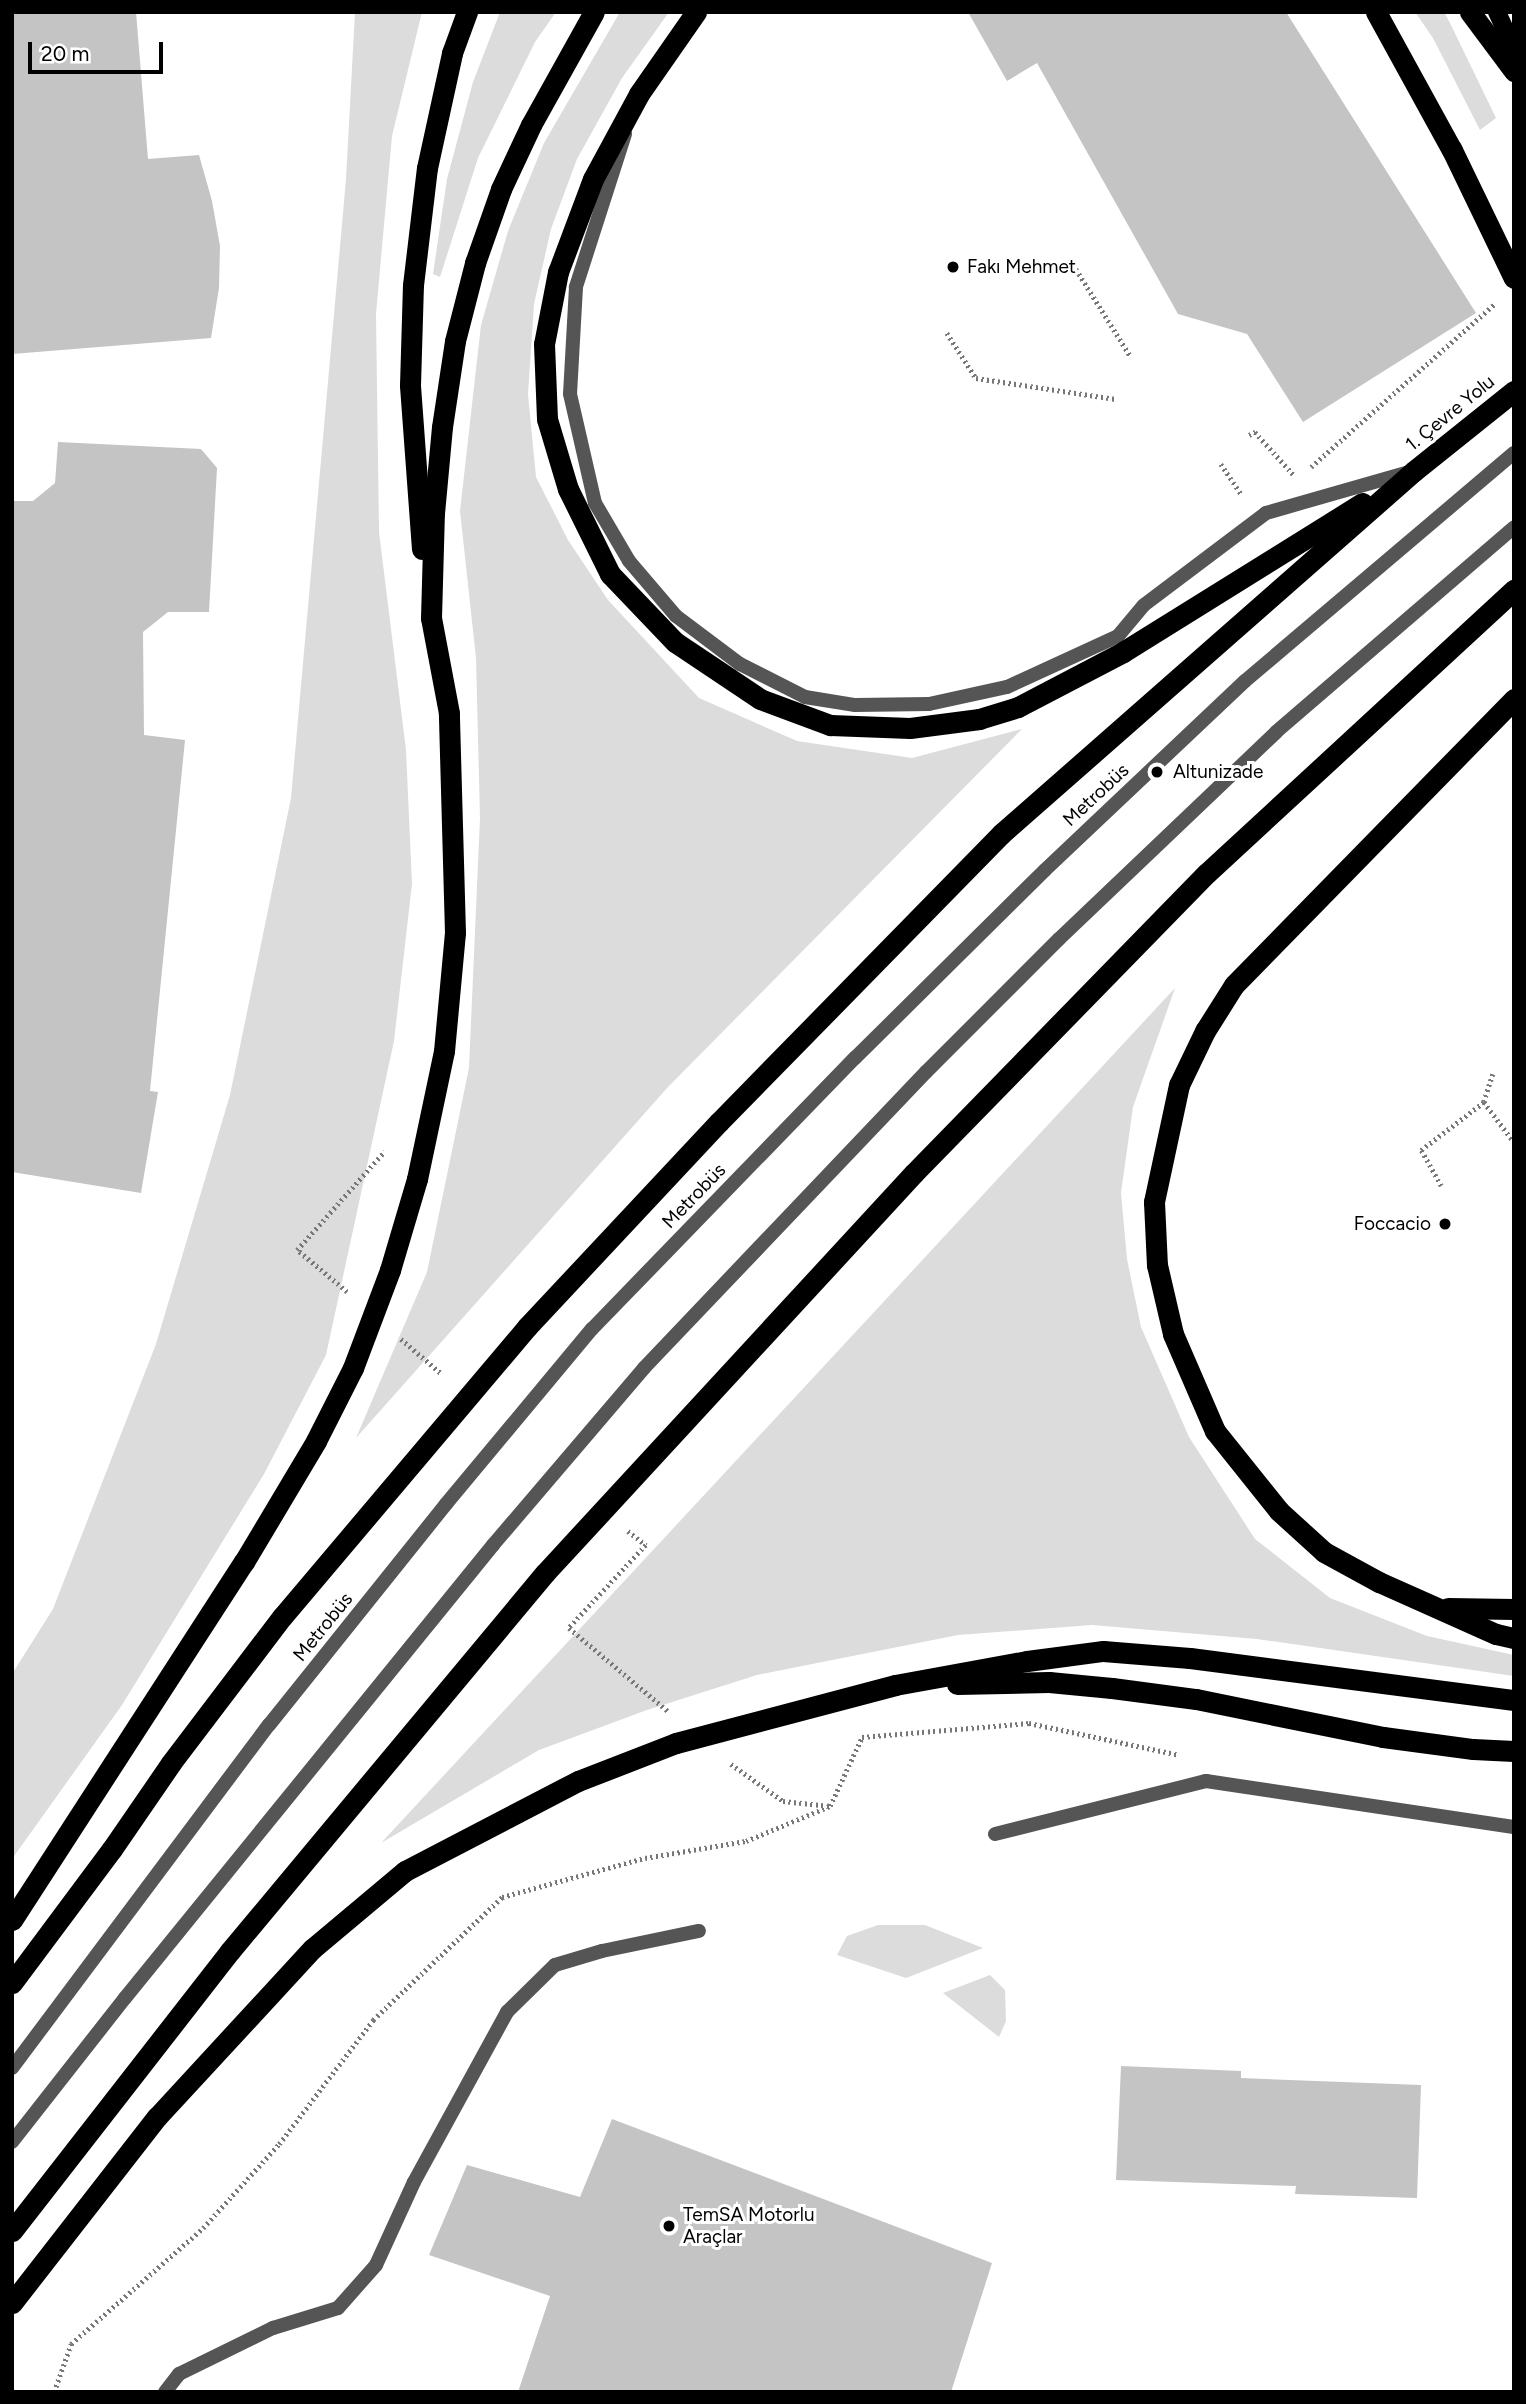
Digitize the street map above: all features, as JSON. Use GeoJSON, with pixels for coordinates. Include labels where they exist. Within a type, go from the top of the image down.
{"type":"FeatureCollection","features":[{"type":"Feature","properties":{"kind":"highway"},"geometry":{"type":"LineString","coordinates":[[12,1920],[244,1562],[316,1441],[353,1368],[390,1270],[417,1179],[444,1052],[455,933],[449,713],[431,618],[415,467],[410,385],[413,285],[427,168],[452,53],[467,12]]}},
{"type":"Feature","properties":{"kind":"highway"},"geometry":{"type":"LineString","coordinates":[[431,618],[434,513],[442,427],[455,341],[474,263],[501,189],[526,135],[594,12]]}},
{"type":"Feature","properties":{"kind":"highway"},"geometry":{"type":"LineString","coordinates":[[696,12],[639,94],[593,179],[558,272],[544,344],[547,419],[568,489],[610,574],[675,642],[760,699],[830,726],[897,728],[979,719],[1018,707],[1123,652],[1414,471]]}},
{"type":"Feature","properties":{"kind":"highway"},"geometry":{"type":"LineString","coordinates":[[1376,12],[1452,150],[1510,286]]}},
{"type":"Feature","properties":{"kind":"highway"},"geometry":{"type":"LineString","coordinates":[[1470,12],[1514,71]]}},
{"type":"Feature","properties":{"kind":"highway","name":"1. Çevre Yolu"},"geometry":{"type":"LineString","coordinates":[[1414,471],[1514,391]]}},
{"type":"Feature","properties":{"kind":"highway"},"geometry":{"type":"LineString","coordinates":[[12,1983],[113,1849],[171,1763],[282,1617],[527,1327],[719,1122],[1001,834],[1414,471]]}},
{"type":"Feature","properties":{"kind":"highway"},"geometry":{"type":"LineString","coordinates":[[12,2231],[230,1951],[545,1573],[914,1173],[1207,873],[1514,590]]}},
{"type":"Feature","properties":{"kind":"highway"},"geometry":{"type":"LineString","coordinates":[[1514,699],[1234,985],[1205,1031],[1179,1084],[1162,1153],[1154,1202],[1157,1265],[1173,1334],[1215,1431],[1279,1511],[1324,1552],[1379,1582],[1496,1634],[1514,1637]]}},
{"type":"Feature","properties":{"kind":"highway"},"geometry":{"type":"LineString","coordinates":[[1439,1608],[1514,1609]]}},
{"type":"Feature","properties":{"kind":"highway"},"geometry":{"type":"LineString","coordinates":[[12,2303],[156,2117],[312,1949],[405,1871],[578,1781],[652,1753],[895,1685],[1027,1661],[1103,1651],[1190,1658],[1514,1700]]}},
{"type":"Feature","properties":{"kind":"highway"},"geometry":{"type":"LineString","coordinates":[[895,1685],[1049,1682],[1112,1688],[1196,1699],[1382,1737],[1474,1749],[1514,1751]]}},
{"type":"Feature","properties":{"kind":"main road"},"geometry":{"type":"LineString","coordinates":[[1497,12],[1514,49]]}},
{"type":"Feature","properties":{"kind":"lane"},"geometry":{"type":"LineString","coordinates":[[639,94],[576,287],[569,394],[595,503],[629,561],[676,616],[740,664],[805,697],[855,705],[929,704],[1007,688],[1118,636],[1144,605],[1266,513],[1414,471]]}},
{"type":"Feature","properties":{"kind":"lane","name":"Metrobüs"},"geometry":{"type":"LineString","coordinates":[[12,2068],[269,1725],[446,1504],[592,1329],[855,1058],[1045,870],[1245,681],[1514,453]]}},
{"type":"Feature","properties":{"kind":"lane"},"geometry":{"type":"LineString","coordinates":[[12,2142],[125,1998],[493,1545],[644,1368],[926,1072],[1059,939],[1276,732],[1514,527]]}},
{"type":"Feature","properties":{"kind":"lane"},"geometry":{"type":"LineString","coordinates":[[995,1834],[1206,1781],[1514,1827]]}},
{"type":"Feature","properties":{"kind":"lane"},"geometry":{"type":"LineString","coordinates":[[166,2392],[180,2374],[261,2334],[338,2308],[376,2265],[414,2182],[507,2012],[555,1965],[602,1951],[699,1931]]}},
{"type":"Feature","properties":{"kind":"path"},"geometry":{"type":"LineString","coordinates":[[1076,269],[1131,357]]}},
{"type":"Feature","properties":{"kind":"path"},"geometry":{"type":"LineString","coordinates":[[1291,483],[1510,286]]}},
{"type":"Feature","properties":{"kind":"path"},"geometry":{"type":"LineString","coordinates":[[947,333],[976,378],[1115,398]]}},
{"type":"Feature","properties":{"kind":"path"},"geometry":{"type":"LineString","coordinates":[[1252,433],[1290,472]]}},
{"type":"Feature","properties":{"kind":"path"},"geometry":{"type":"LineString","coordinates":[[1221,464],[1242,496],[1251,492]]}},
{"type":"Feature","properties":{"kind":"path"},"geometry":{"type":"LineString","coordinates":[[1441,1186],[1421,1150],[1484,1102],[1493,1074]]}},
{"type":"Feature","properties":{"kind":"path"},"geometry":{"type":"LineString","coordinates":[[1484,1102],[1514,1142]]}},
{"type":"Feature","properties":{"kind":"path"},"geometry":{"type":"LineString","coordinates":[[297,1250],[384,1155]]}},
{"type":"Feature","properties":{"kind":"path"},"geometry":{"type":"LineString","coordinates":[[738,1770],[783,1801],[830,1806]]}},
{"type":"Feature","properties":{"kind":"shaded area"},"geometry":{"type":"Polygon","coordinates":[[[355,12],[422,12],[392,136],[376,314],[379,532],[406,750],[412,884],[394,1041],[326,1355],[264,1474],[122,1705],[12,1859],[12,1674],[53,1609],[156,1344],[230,1095],[291,798],[346,179],[355,12]]]}},
{"type":"Feature","properties":{"kind":"shaded area"},"geometry":{"type":"Polygon","coordinates":[[[500,12],[556,12],[535,42],[478,158],[440,277],[433,274],[447,179],[473,82],[500,12]]]}},
{"type":"Feature","properties":{"kind":"shaded area"},"geometry":{"type":"Polygon","coordinates":[[[620,12],[669,12],[622,78],[577,159],[551,229],[534,304],[528,394],[536,477],[568,540],[608,600],[699,698],[797,741],[912,758],[1022,729],[668,1087],[356,1438],[427,1272],[469,1068],[480,818],[476,658],[460,511],[481,325],[508,231],[544,143],[620,12]]]}},
{"type":"Feature","properties":{"kind":"shaded area"},"geometry":{"type":"Polygon","coordinates":[[[1415,12],[1444,12],[1449,21],[1496,118],[1480,130],[1433,38],[1415,12]]]}},
{"type":"Feature","properties":{"kind":"shaded area"},"geometry":{"type":"Polygon","coordinates":[[[1175,988],[1133,1107],[1121,1193],[1127,1259],[1141,1327],[1189,1437],[1255,1539],[1330,1598],[1427,1636],[1514,1655],[1514,1676],[1257,1639],[1092,1625],[958,1635],[757,1675],[647,1710],[539,1750],[381,1843],[1175,988]]]}},
{"type":"Feature","properties":{"kind":"shaded area"},"geometry":{"type":"Polygon","coordinates":[[[878,1925],[925,1925],[983,1948],[906,1978],[837,1955],[847,1936],[878,1925]]]}},
{"type":"Feature","properties":{"kind":"shaded area"},"geometry":{"type":"Polygon","coordinates":[[[990,1975],[1005,1990],[1006,2021],[999,2037],[943,1993],[990,1975]]]}},
{"type":"Feature","properties":{"kind":"building"},"geometry":{"type":"Polygon","coordinates":[[[12,12],[136,12],[148,159],[199,155],[212,201],[220,246],[219,288],[211,338],[12,354],[12,12]]]}},
{"type":"Feature","properties":{"kind":"building"},"geometry":{"type":"Polygon","coordinates":[[[968,12],[1286,12],[1476,313],[1303,422],[1247,334],[1178,314],[1037,63],[1007,81],[968,12]]]}},
{"type":"Feature","properties":{"kind":"building"},"geometry":{"type":"Polygon","coordinates":[[[58,442],[201,449],[217,468],[209,612],[168,612],[143,632],[144,735],[185,740],[150,1091],[158,1092],[141,1193],[12,1172],[12,501],[33,501],[55,483],[58,442]]]}},
{"type":"Feature","properties":{"kind":"building"},"geometry":{"type":"Polygon","coordinates":[[[1121,2066],[1241,2071],[1241,2078],[1421,2085],[1417,2198],[1295,2194],[1296,2186],[1116,2180],[1121,2066]]]}},
{"type":"Feature","properties":{"kind":"building","name":"TemSA Motorlu Araçlar"},"geometry":{"type":"Polygon","coordinates":[[[612,2119],[992,2263],[951,2392],[518,2392],[550,2296],[429,2255],[467,2165],[580,2197],[612,2119]]]}},
{"type":"Feature","properties":{"kind":"place","name":"Fakı Mehmet"},"geometry":{"type":"Point","coordinates":[953,267]}},
{"type":"Feature","properties":{"kind":"place","name":"Altunizade"},"geometry":{"type":"Point","coordinates":[1157,772]}},
{"type":"Feature","properties":{"kind":"place","name":"Foccacio"},"geometry":{"type":"Point","coordinates":[1445,1224]}},
{"type":"Feature","properties":{"kind":"place","name":"TemSA Motorlu Araçlar"},"geometry":{"type":"Point","coordinates":[669,2226]}}]}
